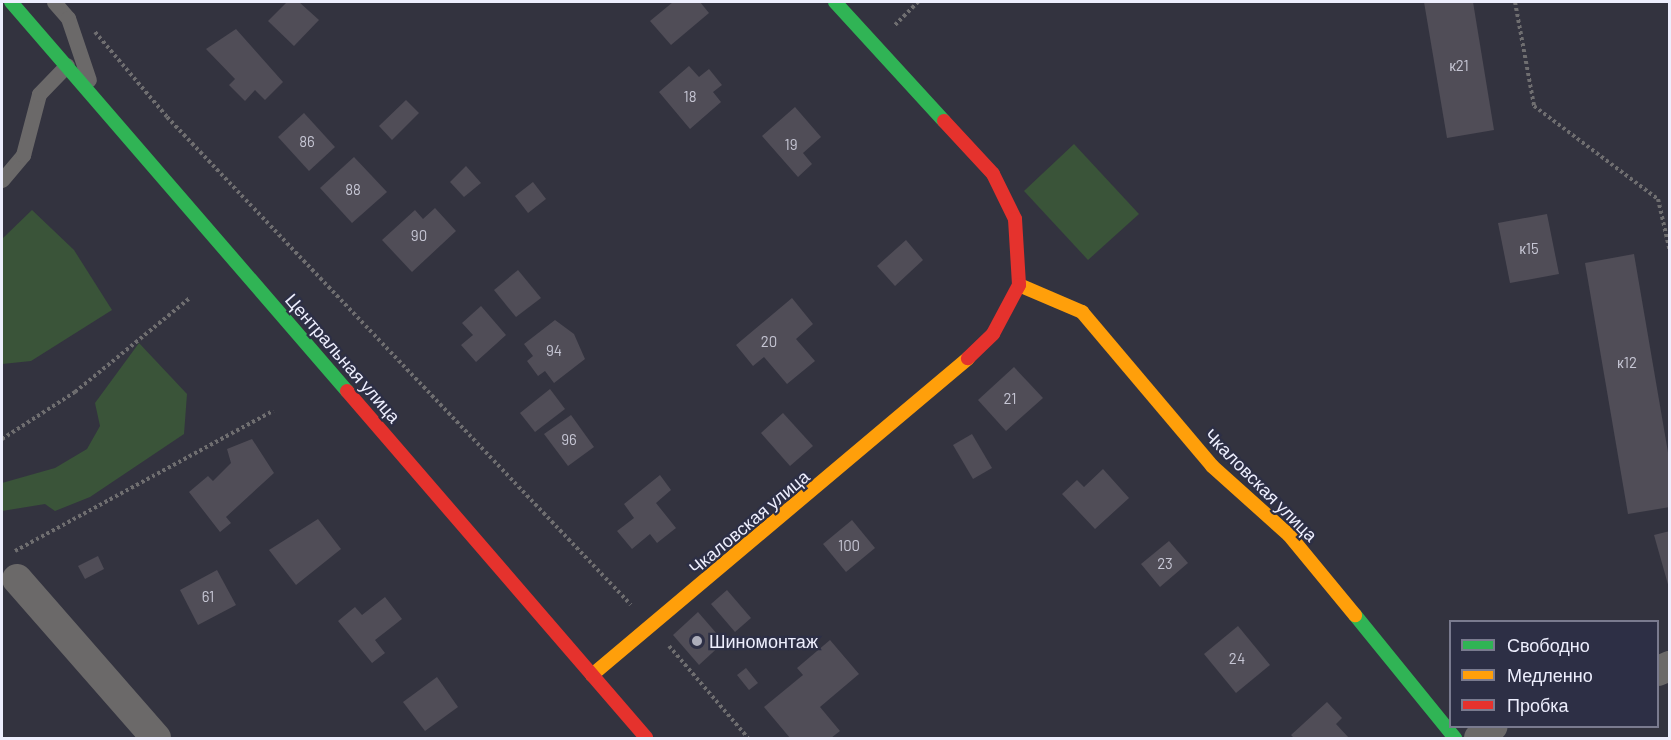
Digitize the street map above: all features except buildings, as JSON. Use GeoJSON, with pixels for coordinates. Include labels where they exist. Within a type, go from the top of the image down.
{"type":"FeatureCollection","features":[{"type":"Feature","properties":{"kind":"street","name":"Центральная улица"},"geometry":{"type":"LineString","coordinates":[[11,2],[646,738]]}},
{"type":"Feature","properties":{"kind":"street"},"geometry":{"type":"LineString","coordinates":[[835,2],[877,44],[993,174],[1015,219],[1019,285]]}},
{"type":"Feature","properties":{"kind":"street","name":"Чкаловская улица"},"geometry":{"type":"LineString","coordinates":[[592,675],[946,379],[993,334],[1019,285],[1082,312],[1212,466],[1289,536],[1455,738]]}},
{"type":"Feature","properties":{"kind":"street"},"geometry":{"type":"LineString","coordinates":[[17,579],[156,738]]}},
{"type":"Feature","properties":{"kind":"street"},"geometry":{"type":"LineString","coordinates":[[1479,738],[1491,728]]}},
{"type":"Feature","properties":{"kind":"lane"},"geometry":{"type":"LineString","coordinates":[[54,2],[68,18],[96,99]]}},
{"type":"Feature","properties":{"kind":"lane"},"geometry":{"type":"LineString","coordinates":[[2,180],[23,155],[39,94],[67,65]]}},
{"type":"Feature","properties":{"kind":"path"},"geometry":{"type":"LineString","coordinates":[[877,44],[918,2]]}},
{"type":"Feature","properties":{"kind":"path"},"geometry":{"type":"LineString","coordinates":[[1515,2],[1534,106],[1658,199],[1670,252]]}},
{"type":"Feature","properties":{"kind":"path"},"geometry":{"type":"LineString","coordinates":[[92,28],[168,117],[652,627],[748,738]]}},
{"type":"Feature","properties":{"kind":"path"},"geometry":{"type":"LineString","coordinates":[[2,439],[75,392],[190,298]]}},
{"type":"Feature","properties":{"kind":"path"},"geometry":{"type":"LineString","coordinates":[[32,543],[273,411]]}},
{"type":"Feature","properties":{"kind":"green space"},"geometry":{"type":"Polygon","coordinates":[[[1074,144],[1139,214],[1088,260],[1024,191],[1074,144]]]}},
{"type":"Feature","properties":{"kind":"green space"},"geometry":{"type":"Polygon","coordinates":[[[32,210],[74,250],[112,310],[31,361],[2,364],[2,239],[32,210]]]}},
{"type":"Feature","properties":{"kind":"green space"},"geometry":{"type":"Polygon","coordinates":[[[139,343],[187,394],[184,434],[90,497],[55,511],[45,504],[2,511],[2,483],[55,468],[87,449],[100,426],[95,403],[139,343]]]}},
{"type":"Feature","properties":{"kind":"traffic: fast"},"geometry":{"type":"LineString","coordinates":[[11,2],[347,391]]}},
{"type":"Feature","properties":{"kind":"traffic: fast"},"geometry":{"type":"LineString","coordinates":[[835,2],[944,121]]}},
{"type":"Feature","properties":{"kind":"traffic: fast"},"geometry":{"type":"LineString","coordinates":[[1355,615],[1455,738]]}},
{"type":"Feature","properties":{"kind":"traffic: slow"},"geometry":{"type":"LineString","coordinates":[[1019,285],[1082,312],[1212,466],[1289,535],[1355,615]]}},
{"type":"Feature","properties":{"kind":"traffic: slow"},"geometry":{"type":"LineString","coordinates":[[592,675],[968,358]]}},
{"type":"Feature","properties":{"kind":"traffic: jam"},"geometry":{"type":"LineString","coordinates":[[944,121],[993,174],[1015,219],[1019,285],[993,334],[968,358]]}},
{"type":"Feature","properties":{"kind":"traffic: jam"},"geometry":{"type":"LineString","coordinates":[[347,391],[646,738]]}},
{"type":"Feature","properties":{"kind":"place","name":"Шиномонтаж"},"geometry":{"type":"Point","coordinates":[697,641]}}]}
